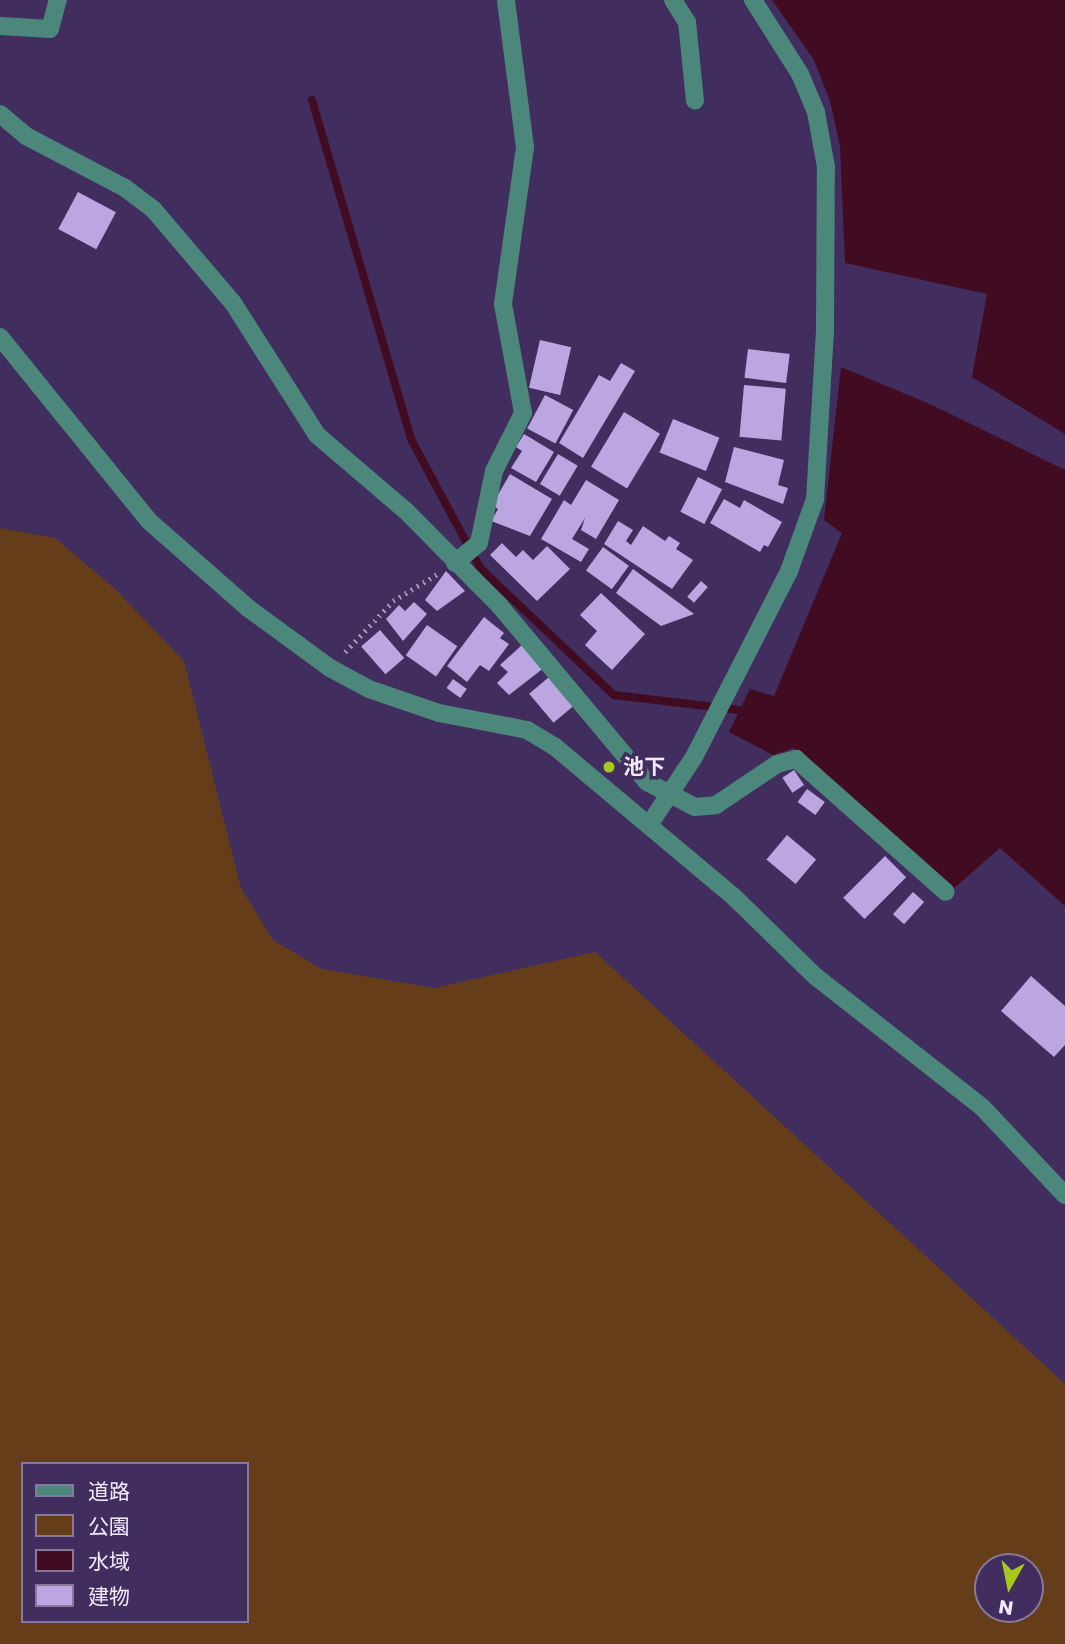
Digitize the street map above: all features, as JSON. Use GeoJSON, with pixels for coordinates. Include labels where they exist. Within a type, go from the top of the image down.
{"type":"FeatureCollection","features":[{"type":"Feature","properties":{"kind":"street"},"geometry":{"type":"LineString","coordinates":[[0,26],[50,29],[58,0]]}},
{"type":"Feature","properties":{"kind":"street"},"geometry":{"type":"LineString","coordinates":[[455,563],[479,543],[494,471],[523,412],[503,304],[525,147],[506,0]]}},
{"type":"Feature","properties":{"kind":"street"},"geometry":{"type":"LineString","coordinates":[[673,0],[689,32],[695,101]]}},
{"type":"Feature","properties":{"kind":"street"},"geometry":{"type":"LineString","coordinates":[[649,825],[694,757],[789,572],[815,499],[825,333],[826,167],[816,113],[800,74],[753,0]]}},
{"type":"Feature","properties":{"kind":"street"},"geometry":{"type":"LineString","coordinates":[[0,114],[26,136],[125,188],[153,209],[233,303],[317,435],[406,511],[555,668],[605,737],[646,782],[670,797],[695,807],[716,805],[777,764],[796,759],[946,892]]}},
{"type":"Feature","properties":{"kind":"street"},"geometry":{"type":"LineString","coordinates":[[0,337],[149,521],[248,608],[330,668],[369,689],[439,713],[527,730],[554,746],[733,896],[815,976],[982,1107],[1065,1195]]}},
{"type":"Feature","properties":{"kind":"path"},"geometry":{"type":"LineString","coordinates":[[330,668],[393,601],[455,563]]}},
{"type":"Feature","properties":{"kind":"green space"},"geometry":{"type":"Polygon","coordinates":[[[0,528],[55,538],[114,588],[184,661],[241,888],[273,940],[322,969],[434,988],[595,952],[1065,1384],[1065,1644],[0,1644],[0,528]]]}},
{"type":"Feature","properties":{"kind":"water"},"geometry":{"type":"Polygon","coordinates":[[[772,0],[1065,0],[1065,434],[972,377],[987,294],[845,263],[840,146],[830,101],[814,60],[772,0]]]}},
{"type":"Feature","properties":{"kind":"water"},"geometry":{"type":"Polygon","coordinates":[[[841,367],[932,405],[1065,470],[1065,906],[1000,848],[953,889],[793,748],[773,755],[729,732],[750,689],[774,696],[842,533],[824,520],[841,367]]]}},
{"type":"Feature","properties":{"kind":"building"},"geometry":{"type":"Polygon","coordinates":[[[78,192],[116,212],[96,249],[58,229],[78,192]]]}},
{"type":"Feature","properties":{"kind":"building"},"geometry":{"type":"Polygon","coordinates":[[[540,340],[571,347],[560,395],[529,388],[540,340]]]}},
{"type":"Feature","properties":{"kind":"building"},"geometry":{"type":"Polygon","coordinates":[[[748,349],[790,354],[786,383],[744,378],[748,349]]]}},
{"type":"Feature","properties":{"kind":"building"},"geometry":{"type":"Polygon","coordinates":[[[621,363],[635,371],[583,458],[559,443],[599,375],[610,381],[621,363]]]}},
{"type":"Feature","properties":{"kind":"building"},"geometry":{"type":"Polygon","coordinates":[[[744,385],[786,389],[781,440],[739,437],[744,385]]]}},
{"type":"Feature","properties":{"kind":"building"},"geometry":{"type":"Polygon","coordinates":[[[545,395],[573,410],[555,444],[527,429],[545,395]]]}},
{"type":"Feature","properties":{"kind":"building"},"geometry":{"type":"Polygon","coordinates":[[[624,412],[660,434],[627,488],[591,467],[624,412]]]}},
{"type":"Feature","properties":{"kind":"building"},"geometry":{"type":"Polygon","coordinates":[[[673,419],[719,438],[706,471],[660,452],[673,419]]]}},
{"type":"Feature","properties":{"kind":"building"},"geometry":{"type":"Polygon","coordinates":[[[524,434],[554,452],[536,482],[511,468],[522,451],[516,447],[524,434]]]}},
{"type":"Feature","properties":{"kind":"building"},"geometry":{"type":"Polygon","coordinates":[[[734,447],[784,460],[778,485],[788,488],[783,504],[725,482],[734,447]]]}},
{"type":"Feature","properties":{"kind":"building"},"geometry":{"type":"Polygon","coordinates":[[[558,454],[578,466],[560,496],[540,484],[558,454]]]}},
{"type":"Feature","properties":{"kind":"building"},"geometry":{"type":"Polygon","coordinates":[[[510,474],[552,499],[530,536],[491,521],[498,509],[492,505],[510,474]]]}},
{"type":"Feature","properties":{"kind":"building"},"geometry":{"type":"Polygon","coordinates":[[[698,477],[722,489],[704,524],[680,512],[698,477]]]}},
{"type":"Feature","properties":{"kind":"building"},"geometry":{"type":"Polygon","coordinates":[[[586,480],[619,500],[596,539],[581,530],[585,518],[572,539],[589,549],[581,562],[541,539],[564,500],[571,505],[586,480]]]}},
{"type":"Feature","properties":{"kind":"building"},"geometry":{"type":"Polygon","coordinates":[[[724,499],[740,508],[744,500],[782,522],[768,547],[764,545],[760,552],[710,523],[724,499]]]}},
{"type":"Feature","properties":{"kind":"building"},"geometry":{"type":"Polygon","coordinates":[[[618,521],[633,530],[626,541],[631,545],[643,526],[665,541],[669,536],[680,543],[676,549],[693,560],[672,589],[604,544],[618,521]]]}},
{"type":"Feature","properties":{"kind":"building"},"geometry":{"type":"Polygon","coordinates":[[[502,543],[516,557],[523,550],[533,560],[547,546],[570,569],[537,601],[490,555],[502,543]]]}},
{"type":"Feature","properties":{"kind":"building"},"geometry":{"type":"Polygon","coordinates":[[[603,547],[629,566],[612,589],[586,570],[603,547]]]}},
{"type":"Feature","properties":{"kind":"building"},"geometry":{"type":"Polygon","coordinates":[[[633,569],[694,614],[661,626],[616,593],[633,569]]]}},
{"type":"Feature","properties":{"kind":"building"},"geometry":{"type":"Polygon","coordinates":[[[446,571],[465,591],[437,611],[425,600],[446,571]]]}},
{"type":"Feature","properties":{"kind":"building"},"geometry":{"type":"Polygon","coordinates":[[[701,581],[708,587],[694,603],[687,597],[701,581]]]}},
{"type":"Feature","properties":{"kind":"building"},"geometry":{"type":"Polygon","coordinates":[[[601,593],[645,634],[612,670],[585,645],[597,631],[580,615],[601,593]]]}},
{"type":"Feature","properties":{"kind":"building"},"geometry":{"type":"Polygon","coordinates":[[[414,602],[427,614],[403,641],[386,619],[399,605],[405,611],[414,602]]]}},
{"type":"Feature","properties":{"kind":"building"},"geometry":{"type":"Polygon","coordinates":[[[484,617],[504,633],[500,638],[509,644],[489,671],[480,665],[467,682],[447,666],[484,617]]]}},
{"type":"Feature","properties":{"kind":"building"},"geometry":{"type":"Polygon","coordinates":[[[427,625],[457,646],[436,677],[406,655],[427,625]]]}},
{"type":"Feature","properties":{"kind":"building"},"geometry":{"type":"Polygon","coordinates":[[[380,630],[404,658],[385,674],[361,646],[380,630]]]}},
{"type":"Feature","properties":{"kind":"building"},"geometry":{"type":"Polygon","coordinates":[[[523,644],[545,667],[509,695],[497,683],[508,672],[500,665],[523,644]]]}},
{"type":"Feature","properties":{"kind":"building"},"geometry":{"type":"Polygon","coordinates":[[[549,677],[573,706],[554,723],[529,694],[549,677]]]}},
{"type":"Feature","properties":{"kind":"building"},"geometry":{"type":"Polygon","coordinates":[[[453,679],[467,689],[460,698],[447,688],[453,679]]]}},
{"type":"Feature","properties":{"kind":"building"},"geometry":{"type":"Polygon","coordinates":[[[794,770],[804,785],[792,793],[782,778],[794,770]]]}},
{"type":"Feature","properties":{"kind":"building"},"geometry":{"type":"Polygon","coordinates":[[[807,789],[825,802],[815,815],[798,802],[807,789]]]}},
{"type":"Feature","properties":{"kind":"building"},"geometry":{"type":"Polygon","coordinates":[[[787,835],[816,859],[796,884],[766,860],[787,835]]]}},
{"type":"Feature","properties":{"kind":"building"},"geometry":{"type":"Polygon","coordinates":[[[885,856],[906,877],[864,919],[843,898],[885,856]]]}},
{"type":"Feature","properties":{"kind":"building"},"geometry":{"type":"Polygon","coordinates":[[[913,892],[924,902],[904,924],[893,914],[913,892]]]}},
{"type":"Feature","properties":{"kind":"building"},"geometry":{"type":"Polygon","coordinates":[[[1031,976],[1065,1006],[1065,1045],[1054,1057],[1001,1011],[1031,976]]]}},
{"type":"Feature","properties":{"kind":"waterway"},"geometry":{"type":"LineString","coordinates":[[312,100],[412,441],[480,568],[614,695],[739,710]]}},
{"type":"Feature","properties":{"kind":"place","name":"池下"},"geometry":{"type":"Point","coordinates":[609,767]}}]}
